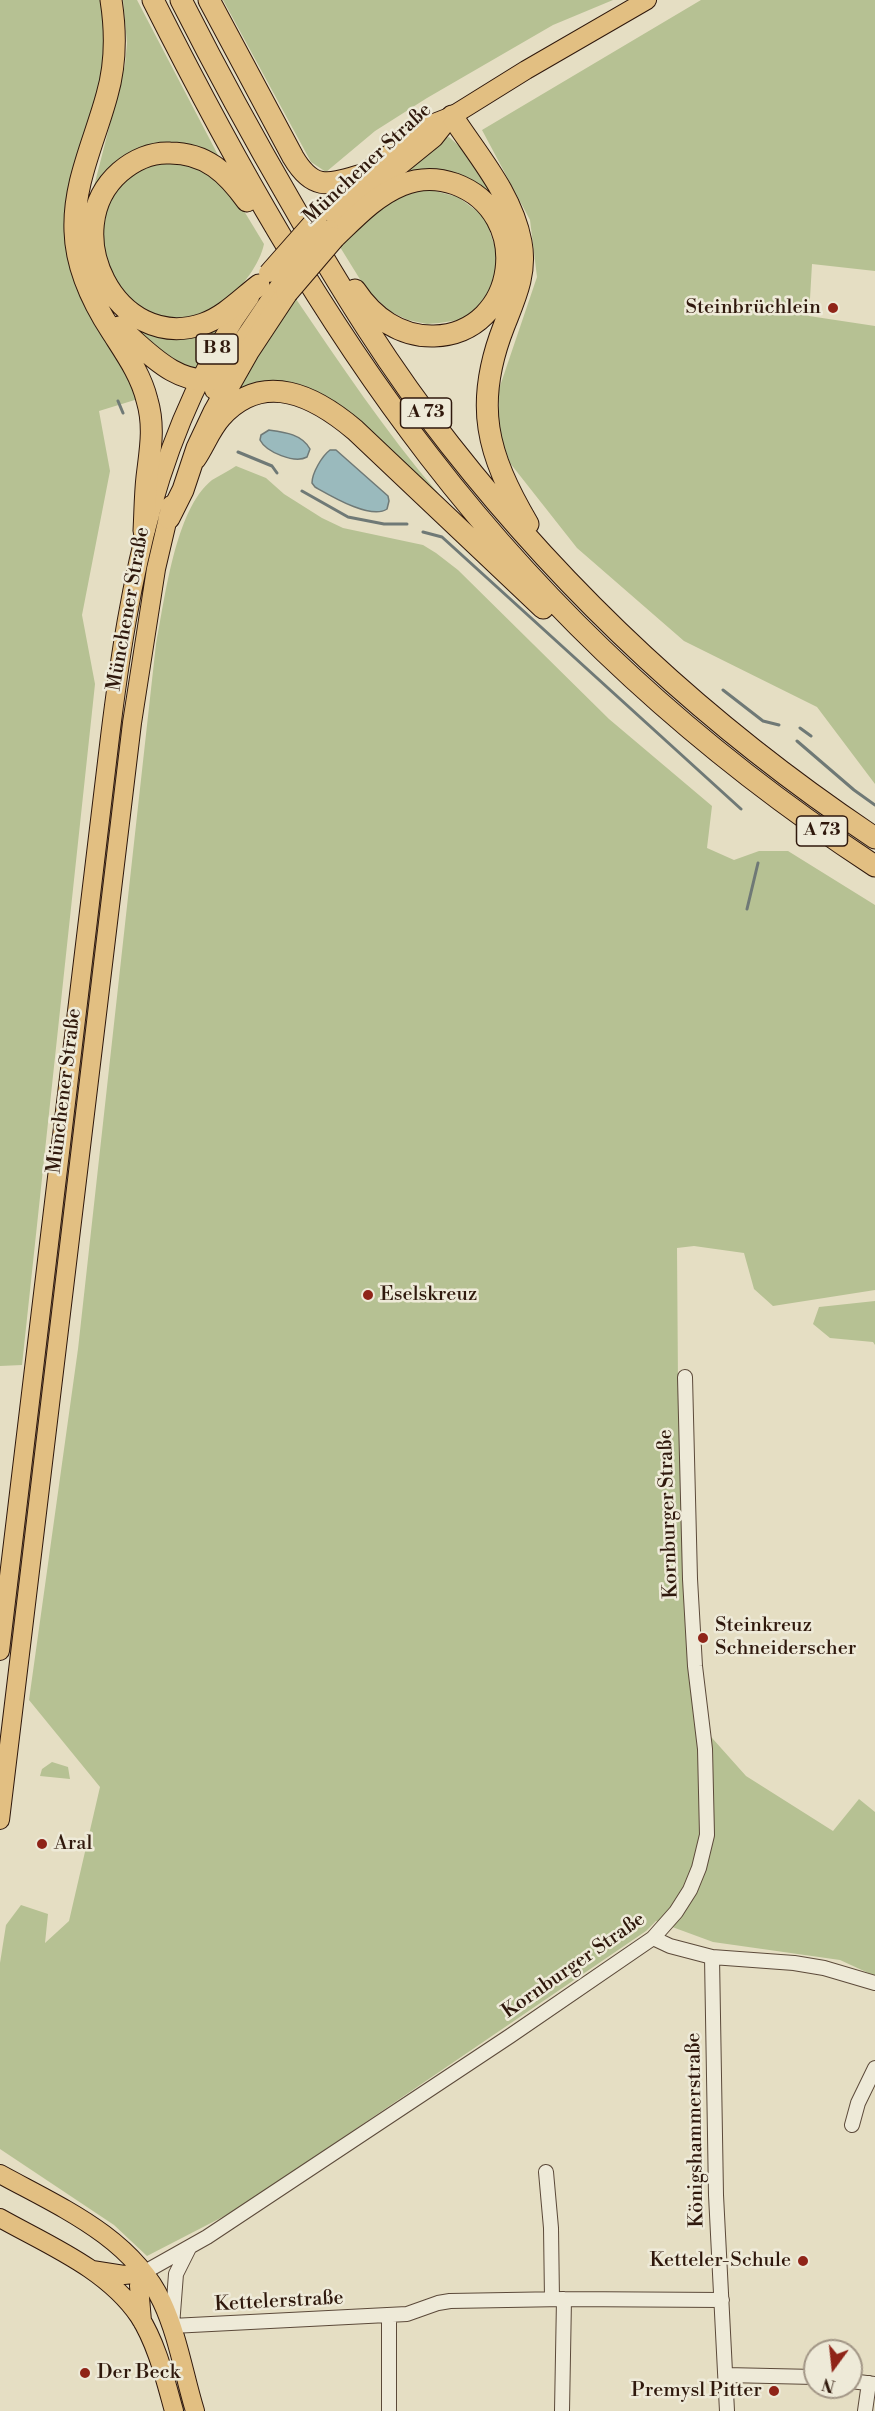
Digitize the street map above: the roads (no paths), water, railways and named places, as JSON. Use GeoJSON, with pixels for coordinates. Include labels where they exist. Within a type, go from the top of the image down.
{"type":"FeatureCollection","features":[{"type":"Feature","properties":{"kind":"highway"},"geometry":{"type":"LineString","coordinates":[[111,0],[115,42],[111,77],[105,104],[81,177],[75,213],[77,253],[88,287],[134,367],[148,401],[175,452],[183,490],[168,518]]}},
{"type":"Feature","properties":{"kind":"highway","name":"A 73"},"geometry":{"type":"LineString","coordinates":[[153,0],[216,121],[279,233],[358,359],[429,457],[517,561],[630,675],[686,726],[765,790],[875,866]]}},
{"type":"Feature","properties":{"kind":"highway","name":"A 73"},"geometry":{"type":"LineString","coordinates":[[181,0],[259,148],[325,233],[371,335],[422,408],[483,486],[551,564],[649,662],[776,768],[875,838]]}},
{"type":"Feature","properties":{"kind":"highway"},"geometry":{"type":"LineString","coordinates":[[209,0],[305,176],[326,183],[362,175]]}},
{"type":"Feature","properties":{"kind":"highway"},"geometry":{"type":"LineString","coordinates":[[452,116],[508,201],[521,243],[523,265],[520,283],[495,352],[489,376],[487,400],[489,431],[496,462],[506,486],[551,564]]}},
{"type":"Feature","properties":{"kind":"highway"},"geometry":{"type":"LineString","coordinates":[[279,233],[248,203],[224,172],[210,162],[189,154],[166,153],[136,161],[116,176],[99,201],[93,228],[97,260],[103,278],[114,296],[135,317],[160,327],[194,326],[213,320],[274,284],[325,233],[385,194],[412,182],[442,180],[470,191],[492,210],[501,226],[506,242],[507,272],[497,297],[479,319],[462,329],[446,334],[415,335],[393,327],[375,314],[343,272],[325,233]]}},
{"type":"Feature","properties":{"kind":"highway"},"geometry":{"type":"LineString","coordinates":[[144,531],[147,476],[175,452],[197,448],[200,425],[248,352],[274,284]]}},
{"type":"Feature","properties":{"kind":"highway"},"geometry":{"type":"LineString","coordinates":[[99,308],[151,356],[182,375],[200,380],[221,377]]}},
{"type":"Feature","properties":{"kind":"highway"},"geometry":{"type":"LineString","coordinates":[[200,425],[221,417],[235,405],[264,393],[296,394],[323,405],[355,430],[562,627],[630,675]]}},
{"type":"Feature","properties":{"kind":"main road"},"geometry":{"type":"LineString","coordinates":[[452,116],[647,0]]}},
{"type":"Feature","properties":{"kind":"main road","name":"Münchener Straße"},"geometry":{"type":"LineString","coordinates":[[325,233],[376,185],[434,138],[452,116]]}},
{"type":"Feature","properties":{"kind":"main road","name":"Münchener Straße"},"geometry":{"type":"LineString","coordinates":[[325,233],[362,175],[424,128],[452,116]]}},
{"type":"Feature","properties":{"kind":"main road"},"geometry":{"type":"LineString","coordinates":[[200,425],[221,377],[274,284]]}},
{"type":"Feature","properties":{"kind":"main road","name":"B 8"},"geometry":{"type":"LineString","coordinates":[[200,425],[200,380],[225,336],[274,284]]}},
{"type":"Feature","properties":{"kind":"main road","name":"Münchener Straße"},"geometry":{"type":"LineString","coordinates":[[0,1820],[131,732],[148,609],[168,518]]}},
{"type":"Feature","properties":{"kind":"main road","name":"Münchener Straße"},"geometry":{"type":"LineString","coordinates":[[0,1651],[118,671],[144,531]]}},
{"type":"Feature","properties":{"kind":"main road"},"geometry":{"type":"LineString","coordinates":[[0,2174],[90,2225],[112,2241],[143,2272],[158,2294],[172,2326],[193,2406]]}},
{"type":"Feature","properties":{"kind":"main road"},"geometry":{"type":"LineString","coordinates":[[0,2218],[90,2270],[126,2299],[142,2322],[157,2353],[172,2402]]}},
{"type":"Feature","properties":{"kind":"main road"},"geometry":{"type":"LineString","coordinates":[[90,2270],[124,2275],[143,2272]]}},
{"type":"Feature","properties":{"kind":"main road"},"geometry":{"type":"LineString","coordinates":[[142,2322],[139,2286],[143,2272]]}},
{"type":"Feature","properties":{"kind":"main road"},"geometry":{"type":"LineString","coordinates":[[172,2402],[174,2387],[179,2387],[193,2406]]}},
{"type":"Feature","properties":{"kind":"street","name":"Kornburger Straße"},"geometry":{"type":"LineString","coordinates":[[143,2272],[189,2248],[653,1938],[676,1912],[690,1890],[704,1852],[707,1835],[705,1749],[690,1589],[685,1377]]}},
{"type":"Feature","properties":{"kind":"street"},"geometry":{"type":"LineString","coordinates":[[653,1938],[670,1946],[712,1957],[794,1963],[824,1968],[875,1983]]}},
{"type":"Feature","properties":{"kind":"street","name":"Königshammerstraße"},"geometry":{"type":"LineString","coordinates":[[712,1957],[716,2195],[727,2411]]}},
{"type":"Feature","properties":{"kind":"street"},"geometry":{"type":"LineString","coordinates":[[852,2125],[858,2103],[875,2067]]}},
{"type":"Feature","properties":{"kind":"street"},"geometry":{"type":"LineString","coordinates":[[546,2172],[558,2299],[562,2411]]}},
{"type":"Feature","properties":{"kind":"street"},"geometry":{"type":"LineString","coordinates":[[172,2326],[175,2278],[189,2248]]}},
{"type":"Feature","properties":{"kind":"street","name":"Kettelerstraße"},"geometry":{"type":"LineString","coordinates":[[172,2326],[407,2314],[450,2301],[722,2300]]}},
{"type":"Feature","properties":{"kind":"street"},"geometry":{"type":"LineString","coordinates":[[388,2315],[389,2411]]}},
{"type":"Feature","properties":{"kind":"street"},"geometry":{"type":"LineString","coordinates":[[726,2375],[803,2377]]}},
{"type":"Feature","properties":{"kind":"street"},"geometry":{"type":"LineString","coordinates":[[865,2411],[872,2383]]}},
{"type":"Feature","properties":{"kind":"water"},"geometry":{"type":"Polygon","coordinates":[[[269,430],[292,435],[302,440],[310,449],[307,457],[288,458],[268,449],[260,440],[261,435],[269,430]]]}},
{"type":"Feature","properties":{"kind":"water"},"geometry":{"type":"Polygon","coordinates":[[[330,450],[336,450],[388,496],[387,509],[380,512],[361,509],[315,487],[312,479],[324,456],[330,450]]]}},
{"type":"Feature","properties":{"kind":"waterway"},"geometry":{"type":"LineString","coordinates":[[118,401],[123,413]]}},
{"type":"Feature","properties":{"kind":"waterway"},"geometry":{"type":"LineString","coordinates":[[238,452],[272,466],[277,473]]}},
{"type":"Feature","properties":{"kind":"waterway"},"geometry":{"type":"LineString","coordinates":[[302,491],[348,517],[384,524],[407,524]]}},
{"type":"Feature","properties":{"kind":"waterway"},"geometry":{"type":"LineString","coordinates":[[423,532],[442,537],[741,809]]}},
{"type":"Feature","properties":{"kind":"waterway"},"geometry":{"type":"LineString","coordinates":[[723,690],[763,721],[779,725]]}},
{"type":"Feature","properties":{"kind":"waterway"},"geometry":{"type":"LineString","coordinates":[[800,728],[811,736]]}},
{"type":"Feature","properties":{"kind":"waterway"},"geometry":{"type":"LineString","coordinates":[[797,741],[875,805]]}},
{"type":"Feature","properties":{"kind":"waterway"},"geometry":{"type":"LineString","coordinates":[[747,909],[758,863]]}},
{"type":"Feature","properties":{"kind":"place","name":"Steinbrüchlein"},"geometry":{"type":"Point","coordinates":[833,308]}},
{"type":"Feature","properties":{"kind":"place","name":"Eselskreuz"},"geometry":{"type":"Point","coordinates":[368,1295]}},
{"type":"Feature","properties":{"kind":"place","name":"Steinkreuz Schneiderscher"},"geometry":{"type":"Point","coordinates":[703,1638]}},
{"type":"Feature","properties":{"kind":"place","name":"Aral"},"geometry":{"type":"Point","coordinates":[42,1844]}},
{"type":"Feature","properties":{"kind":"place","name":"Ketteler-Schule"},"geometry":{"type":"Point","coordinates":[803,2261]}},
{"type":"Feature","properties":{"kind":"place","name":"Der Beck"},"geometry":{"type":"Point","coordinates":[85,2373]}},
{"type":"Feature","properties":{"kind":"place","name":"Premysl Pitter"},"geometry":{"type":"Point","coordinates":[774,2391]}}]}
